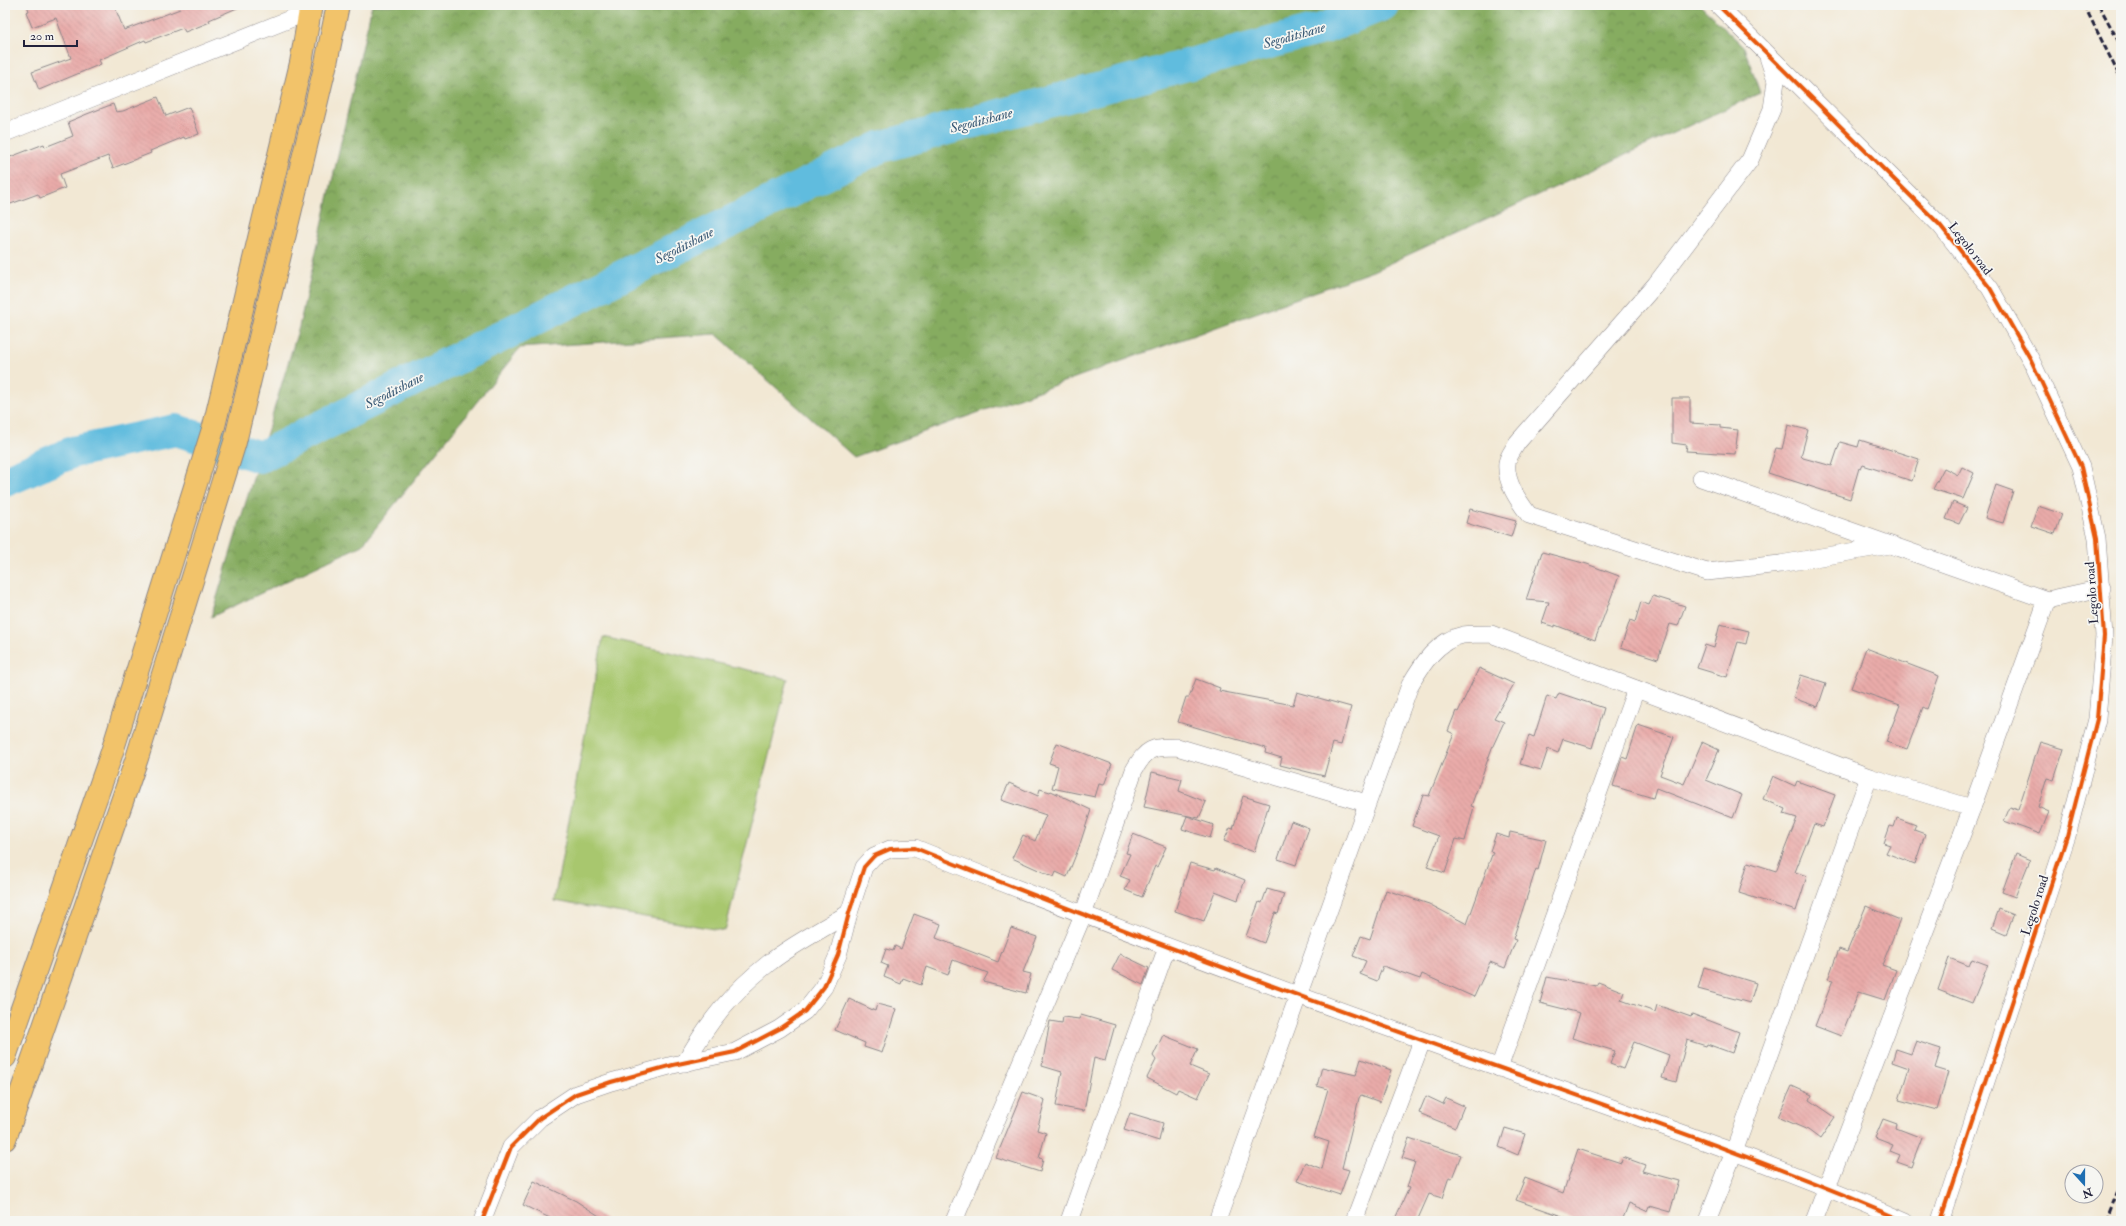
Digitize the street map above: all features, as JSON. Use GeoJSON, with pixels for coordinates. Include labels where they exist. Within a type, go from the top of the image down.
{"type":"FeatureCollection","features":[{"type":"Feature","properties":{"kind":"main road"},"geometry":{"type":"LineString","coordinates":[[5,1139],[136,758],[191,588],[235,442],[324,71],[338,5]]}},
{"type":"Feature","properties":{"kind":"main road"},"geometry":{"type":"LineString","coordinates":[[5,1057],[111,755],[214,426],[301,63],[311,8]]}},
{"type":"Feature","properties":{"kind":"street","name":"Legolo road"},"geometry":{"type":"LineString","coordinates":[[1718,5],[1940,225],[1990,288],[2031,360],[2081,467],[2097,538],[2102,588],[2104,636],[2097,719],[2067,836],[1940,1221]]}},
{"type":"Feature","properties":{"kind":"street"},"geometry":{"type":"LineString","coordinates":[[5,133],[311,8]]}},
{"type":"Feature","properties":{"kind":"street"},"geometry":{"type":"LineString","coordinates":[[1766,53],[1776,81],[1772,109],[1750,160],[1656,284],[1517,443],[1507,462],[1508,478],[1518,500],[1529,515],[1707,572],[1780,564],[1890,545]]}},
{"type":"Feature","properties":{"kind":"street"},"geometry":{"type":"LineString","coordinates":[[1701,478],[2047,600],[2102,588]]}},
{"type":"Feature","properties":{"kind":"street"},"geometry":{"type":"LineString","coordinates":[[1814,1221],[1972,808],[2047,600]]}},
{"type":"Feature","properties":{"kind":"street"},"geometry":{"type":"LineString","coordinates":[[1217,1221],[1366,803],[1410,685],[1422,663],[1442,645],[1461,636],[1491,634],[1869,777],[1972,808]]}},
{"type":"Feature","properties":{"kind":"street"},"geometry":{"type":"LineString","coordinates":[[1499,1068],[1636,689]]}},
{"type":"Feature","properties":{"kind":"street"},"geometry":{"type":"LineString","coordinates":[[954,1221],[1083,915],[1134,770],[1144,753],[1154,749],[1177,747],[1366,803]]}},
{"type":"Feature","properties":{"kind":"street"},"geometry":{"type":"LineString","coordinates":[[1707,1221],[1734,1152],[1869,777]]}},
{"type":"Feature","properties":{"kind":"street"},"geometry":{"type":"LineString","coordinates":[[482,1221],[511,1147],[540,1118],[576,1094],[618,1080],[685,1062],[735,1052],[779,1029],[805,1011],[824,987],[838,955],[849,913],[864,867],[874,856],[890,850],[915,848],[1083,915],[1298,996],[1734,1152],[1827,1187],[1906,1221]]}},
{"type":"Feature","properties":{"kind":"street"},"geometry":{"type":"LineString","coordinates":[[685,1062],[704,1030],[732,996],[770,962],[849,913]]}},
{"type":"Feature","properties":{"kind":"street"},"geometry":{"type":"LineString","coordinates":[[1069,1221],[1167,947]]}},
{"type":"Feature","properties":{"kind":"street"},"geometry":{"type":"LineString","coordinates":[[1354,1221],[1422,1040]]}},
{"type":"Feature","properties":{"kind":"green space"},"geometry":{"type":"Polygon","coordinates":[[[372,5],[1700,5],[1744,47],[1760,93],[1373,271],[854,457],[716,334],[520,348],[362,545],[211,617],[299,327],[372,5]]]}},
{"type":"Feature","properties":{"kind":"green space"},"geometry":{"type":"Polygon","coordinates":[[[603,637],[788,679],[725,931],[554,901],[603,637]]]}},
{"type":"Feature","properties":{"kind":"building"},"geometry":{"type":"Polygon","coordinates":[[[27,5],[114,5],[124,30],[180,9],[178,5],[244,5],[209,20],[210,22],[185,32],[183,28],[146,42],[145,40],[99,60],[101,64],[39,90],[32,72],[71,58],[56,18],[32,27],[26,12],[29,11],[27,5]]]}},
{"type":"Feature","properties":{"kind":"building"},"geometry":{"type":"Polygon","coordinates":[[[158,97],[166,116],[189,107],[199,134],[185,139],[184,137],[150,151],[151,153],[113,168],[108,156],[60,174],[65,188],[40,198],[38,194],[5,206],[5,159],[44,144],[45,147],[73,136],[68,122],[87,114],[113,104],[116,112],[123,111],[158,97]]]}},
{"type":"Feature","properties":{"kind":"building"},"geometry":{"type":"Polygon","coordinates":[[[1672,398],[1690,398],[1690,423],[1720,425],[1720,428],[1738,430],[1735,454],[1686,451],[1687,445],[1672,443],[1672,398]]]}},
{"type":"Feature","properties":{"kind":"building"},"geometry":{"type":"Polygon","coordinates":[[[1788,425],[1808,430],[1801,456],[1803,458],[1832,466],[1840,442],[1858,447],[1860,440],[1919,459],[1912,481],[1863,465],[1861,469],[1859,468],[1850,499],[1768,473],[1776,448],[1782,449],[1788,425]]]}},
{"type":"Feature","properties":{"kind":"building"},"geometry":{"type":"Polygon","coordinates":[[[1962,467],[1974,473],[1963,499],[1933,489],[1944,468],[1958,475],[1962,467]]]}},
{"type":"Feature","properties":{"kind":"building"},"geometry":{"type":"Polygon","coordinates":[[[1996,485],[2013,491],[2003,523],[1985,518],[1996,485]]]}},
{"type":"Feature","properties":{"kind":"building"},"geometry":{"type":"Polygon","coordinates":[[[1953,502],[1967,508],[1959,524],[1946,519],[1953,502]]]}},
{"type":"Feature","properties":{"kind":"building"},"geometry":{"type":"Polygon","coordinates":[[[2038,506],[2062,514],[2055,534],[2031,526],[2038,506]]]}},
{"type":"Feature","properties":{"kind":"building"},"geometry":{"type":"Polygon","coordinates":[[[1470,509],[1516,521],[1511,537],[1466,523],[1470,509]]]}},
{"type":"Feature","properties":{"kind":"building"},"geometry":{"type":"Polygon","coordinates":[[[1542,552],[1587,564],[1619,576],[1595,640],[1555,625],[1555,627],[1542,623],[1549,602],[1526,600],[1542,552]]]}},
{"type":"Feature","properties":{"kind":"building"},"geometry":{"type":"Polygon","coordinates":[[[1653,596],[1685,606],[1678,626],[1670,624],[1658,659],[1621,647],[1630,620],[1635,622],[1641,602],[1649,605],[1653,596]]]}},
{"type":"Feature","properties":{"kind":"building"},"geometry":{"type":"Polygon","coordinates":[[[1720,624],[1749,631],[1746,644],[1738,642],[1727,677],[1697,668],[1705,645],[1714,648],[1720,624]]]}},
{"type":"Feature","properties":{"kind":"building"},"geometry":{"type":"Polygon","coordinates":[[[1866,648],[1939,676],[1927,709],[1923,707],[1907,749],[1886,742],[1900,705],[1851,688],[1866,648]]]}},
{"type":"Feature","properties":{"kind":"building"},"geometry":{"type":"Polygon","coordinates":[[[1479,668],[1514,684],[1494,718],[1504,722],[1492,748],[1471,806],[1474,807],[1465,841],[1456,839],[1445,873],[1427,867],[1439,836],[1412,826],[1423,795],[1429,796],[1454,734],[1448,731],[1456,711],[1458,712],[1479,668]]]}},
{"type":"Feature","properties":{"kind":"building"},"geometry":{"type":"Polygon","coordinates":[[[1801,675],[1826,683],[1818,707],[1793,698],[1801,675]]]}},
{"type":"Feature","properties":{"kind":"building"},"geometry":{"type":"Polygon","coordinates":[[[1196,679],[1220,688],[1219,691],[1293,705],[1297,692],[1351,707],[1341,745],[1333,743],[1324,776],[1280,765],[1282,758],[1265,753],[1266,748],[1178,722],[1186,697],[1189,697],[1196,679]]]}},
{"type":"Feature","properties":{"kind":"building"},"geometry":{"type":"Polygon","coordinates":[[[1559,693],[1604,708],[1592,748],[1563,739],[1558,753],[1548,749],[1541,770],[1520,764],[1529,735],[1534,737],[1547,696],[1556,699],[1559,693]]]}},
{"type":"Feature","properties":{"kind":"building"},"geometry":{"type":"Polygon","coordinates":[[[1638,725],[1674,737],[1660,775],[1684,784],[1702,742],[1719,750],[1706,780],[1742,795],[1733,818],[1656,788],[1653,798],[1613,786],[1622,757],[1627,759],[1638,725]]]}},
{"type":"Feature","properties":{"kind":"building"},"geometry":{"type":"Polygon","coordinates":[[[2040,742],[2064,749],[2054,780],[2047,778],[2038,807],[2049,812],[2040,834],[2004,821],[2010,807],[2018,810],[2040,742]]]}},
{"type":"Feature","properties":{"kind":"building"},"geometry":{"type":"Polygon","coordinates":[[[1057,743],[1112,764],[1104,785],[1099,784],[1095,797],[1052,788],[1058,766],[1049,763],[1057,743]]]}},
{"type":"Feature","properties":{"kind":"building"},"geometry":{"type":"Polygon","coordinates":[[[1152,772],[1182,779],[1179,791],[1206,802],[1199,818],[1144,807],[1152,772]]]}},
{"type":"Feature","properties":{"kind":"building"},"geometry":{"type":"Polygon","coordinates":[[[1773,776],[1795,786],[1797,781],[1835,795],[1823,827],[1814,824],[1795,872],[1807,876],[1796,911],[1739,893],[1748,862],[1776,871],[1797,818],[1784,814],[1786,809],[1763,799],[1773,776]]]}},
{"type":"Feature","properties":{"kind":"building"},"geometry":{"type":"Polygon","coordinates":[[[1009,783],[1038,796],[1040,789],[1051,791],[1091,810],[1067,877],[1056,872],[1054,877],[1012,858],[1023,835],[1035,841],[1046,815],[1001,800],[1009,783]]]}},
{"type":"Feature","properties":{"kind":"building"},"geometry":{"type":"Polygon","coordinates":[[[1243,796],[1269,804],[1254,852],[1224,841],[1230,828],[1233,829],[1243,796]]]}},
{"type":"Feature","properties":{"kind":"building"},"geometry":{"type":"Polygon","coordinates":[[[1187,816],[1214,825],[1210,838],[1182,829],[1187,816]]]}},
{"type":"Feature","properties":{"kind":"building"},"geometry":{"type":"Polygon","coordinates":[[[1897,818],[1916,825],[1914,830],[1925,834],[1915,864],[1886,853],[1890,845],[1884,843],[1890,826],[1894,827],[1897,818]]]}},
{"type":"Feature","properties":{"kind":"building"},"geometry":{"type":"Polygon","coordinates":[[[1291,821],[1309,828],[1296,865],[1278,859],[1291,821]]]}},
{"type":"Feature","properties":{"kind":"building"},"geometry":{"type":"Polygon","coordinates":[[[1510,832],[1546,840],[1538,870],[1536,869],[1513,939],[1516,940],[1505,968],[1490,962],[1474,997],[1422,974],[1420,979],[1383,966],[1377,981],[1360,974],[1366,961],[1353,956],[1361,936],[1370,939],[1386,890],[1429,904],[1467,924],[1493,852],[1490,851],[1496,834],[1509,838],[1510,832]]]}},
{"type":"Feature","properties":{"kind":"building"},"geometry":{"type":"Polygon","coordinates":[[[1133,834],[1166,847],[1157,867],[1155,866],[1142,897],[1125,890],[1130,880],[1120,876],[1130,854],[1126,853],[1133,834]]]}},
{"type":"Feature","properties":{"kind":"building"},"geometry":{"type":"Polygon","coordinates":[[[2016,854],[2030,860],[2015,897],[2002,892],[2016,854]]]}},
{"type":"Feature","properties":{"kind":"building"},"geometry":{"type":"Polygon","coordinates":[[[1190,863],[1215,870],[1216,868],[1245,880],[1238,900],[1215,891],[1204,921],[1175,911],[1190,863]]]}},
{"type":"Feature","properties":{"kind":"building"},"geometry":{"type":"Polygon","coordinates":[[[1267,889],[1284,894],[1278,914],[1275,913],[1264,943],[1246,936],[1259,902],[1262,903],[1267,889]]]}},
{"type":"Feature","properties":{"kind":"building"},"geometry":{"type":"Polygon","coordinates":[[[1866,906],[1900,920],[1882,965],[1896,970],[1885,1000],[1859,992],[1841,1036],[1815,1026],[1833,980],[1828,979],[1839,949],[1847,952],[1866,906]]]}},
{"type":"Feature","properties":{"kind":"building"},"geometry":{"type":"Polygon","coordinates":[[[1999,909],[2014,915],[2006,934],[1992,928],[1999,909]]]}},
{"type":"Feature","properties":{"kind":"building"},"geometry":{"type":"Polygon","coordinates":[[[914,914],[941,924],[936,938],[998,962],[1011,928],[1037,937],[1023,972],[1031,974],[1026,993],[983,982],[988,973],[953,960],[948,975],[927,967],[921,985],[903,978],[901,984],[884,977],[888,966],[881,963],[886,949],[893,951],[895,946],[901,949],[914,914]]]}},
{"type":"Feature","properties":{"kind":"building"},"geometry":{"type":"Polygon","coordinates":[[[1120,954],[1149,968],[1143,985],[1112,970],[1120,954]]]}},
{"type":"Feature","properties":{"kind":"building"},"geometry":{"type":"Polygon","coordinates":[[[1949,958],[1969,966],[1972,959],[1988,965],[1972,1003],[1938,990],[1949,958]]]}},
{"type":"Feature","properties":{"kind":"building"},"geometry":{"type":"Polygon","coordinates":[[[1704,967],[1756,983],[1750,1003],[1698,989],[1704,967]]]}},
{"type":"Feature","properties":{"kind":"building"},"geometry":{"type":"Polygon","coordinates":[[[1547,977],[1596,986],[1598,982],[1624,992],[1621,1000],[1655,1012],[1657,1005],[1691,1017],[1692,1014],[1739,1032],[1732,1053],[1707,1044],[1706,1046],[1687,1040],[1676,1082],[1662,1078],[1669,1055],[1634,1042],[1623,1069],[1610,1064],[1615,1051],[1572,1038],[1580,1013],[1540,1003],[1547,977]]]}},
{"type":"Feature","properties":{"kind":"building"},"geometry":{"type":"Polygon","coordinates":[[[849,999],[875,1011],[877,1004],[896,1009],[882,1053],[864,1047],[865,1043],[835,1030],[849,999]]]}},
{"type":"Feature","properties":{"kind":"building"},"geometry":{"type":"Polygon","coordinates":[[[1081,1015],[1115,1025],[1105,1061],[1094,1058],[1084,1111],[1056,1106],[1062,1072],[1042,1066],[1050,1021],[1062,1023],[1063,1017],[1079,1019],[1081,1015]]]}},
{"type":"Feature","properties":{"kind":"building"},"geometry":{"type":"Polygon","coordinates":[[[1163,1035],[1198,1049],[1190,1066],[1209,1074],[1198,1098],[1178,1089],[1176,1093],[1147,1078],[1156,1060],[1153,1056],[1163,1035]]]}},
{"type":"Feature","properties":{"kind":"building"},"geometry":{"type":"Polygon","coordinates":[[[1916,1041],[1941,1049],[1935,1068],[1948,1072],[1937,1110],[1899,1100],[1909,1068],[1892,1062],[1896,1049],[1911,1054],[1916,1041]]]}},
{"type":"Feature","properties":{"kind":"building"},"geometry":{"type":"Polygon","coordinates":[[[1361,1059],[1391,1070],[1380,1102],[1361,1095],[1359,1098],[1342,1168],[1349,1170],[1340,1195],[1297,1181],[1305,1162],[1322,1169],[1329,1142],[1314,1137],[1328,1089],[1317,1086],[1322,1067],[1356,1075],[1361,1059]]]}},
{"type":"Feature","properties":{"kind":"building"},"geometry":{"type":"Polygon","coordinates":[[[1792,1086],[1812,1095],[1810,1100],[1835,1117],[1820,1139],[1808,1130],[1778,1117],[1792,1086]]]}},
{"type":"Feature","properties":{"kind":"building"},"geometry":{"type":"Polygon","coordinates":[[[1023,1092],[1045,1100],[1037,1130],[1046,1133],[1039,1158],[1043,1159],[1040,1172],[996,1158],[1023,1092]]]}},
{"type":"Feature","properties":{"kind":"building"},"geometry":{"type":"Polygon","coordinates":[[[1426,1096],[1443,1104],[1446,1098],[1464,1106],[1455,1128],[1419,1113],[1426,1096]]]}},
{"type":"Feature","properties":{"kind":"building"},"geometry":{"type":"Polygon","coordinates":[[[1130,1113],[1163,1123],[1159,1141],[1124,1130],[1130,1113]]]}},
{"type":"Feature","properties":{"kind":"building"},"geometry":{"type":"Polygon","coordinates":[[[1883,1119],[1897,1124],[1896,1128],[1922,1138],[1911,1167],[1897,1162],[1900,1155],[1890,1151],[1893,1145],[1875,1138],[1883,1119]]]}},
{"type":"Feature","properties":{"kind":"building"},"geometry":{"type":"Polygon","coordinates":[[[1505,1128],[1525,1134],[1518,1155],[1499,1147],[1505,1128]]]}},
{"type":"Feature","properties":{"kind":"building"},"geometry":{"type":"Polygon","coordinates":[[[1409,1138],[1461,1155],[1452,1178],[1449,1177],[1442,1198],[1429,1194],[1417,1221],[1394,1221],[1409,1188],[1407,1187],[1415,1162],[1402,1158],[1409,1138]]]}},
{"type":"Feature","properties":{"kind":"building"},"geometry":{"type":"Polygon","coordinates":[[[1578,1149],[1621,1163],[1623,1157],[1645,1165],[1642,1171],[1679,1181],[1670,1212],[1649,1206],[1647,1211],[1629,1203],[1622,1221],[1576,1221],[1516,1200],[1525,1178],[1563,1193],[1578,1149]]]}},
{"type":"Feature","properties":{"kind":"building"},"geometry":{"type":"Polygon","coordinates":[[[534,1181],[576,1201],[607,1221],[556,1221],[523,1205],[534,1181]]]}},
{"type":"Feature","properties":{"kind":"waterway","name":"Segoditshane"},"geometry":{"type":"LineString","coordinates":[[5,481],[73,452],[176,430],[260,457],[880,147],[1325,28],[1383,5]]}},
{"type":"Feature","properties":{"kind":"railway"},"geometry":{"type":"LineString","coordinates":[[2084,5],[2121,79]]}},
{"type":"Feature","properties":{"kind":"railway"},"geometry":{"type":"LineString","coordinates":[[2099,5],[2121,46]]}},
{"type":"Feature","properties":{"kind":"railway"},"geometry":{"type":"LineString","coordinates":[[2106,1221],[2121,1183]]}},
{"type":"Feature","properties":{"kind":"railway"},"geometry":{"type":"LineString","coordinates":[[2119,1221],[2121,1215]]}},
{"type":"Feature","properties":{"kind":"cycle path"},"geometry":{"type":"LineString","coordinates":[[1718,5],[1940,225],[1990,288],[2031,360],[2081,467],[2097,538],[2104,636],[2097,719],[2067,836],[1940,1221]]}},
{"type":"Feature","properties":{"kind":"cycle path"},"geometry":{"type":"LineString","coordinates":[[482,1221],[511,1147],[540,1118],[576,1094],[611,1082],[673,1065],[735,1052],[779,1029],[805,1011],[824,987],[838,955],[849,913],[864,867],[874,856],[890,849],[915,848],[1108,924],[1238,973],[1368,1021],[1611,1107],[1789,1173],[1906,1221]]}}]}
